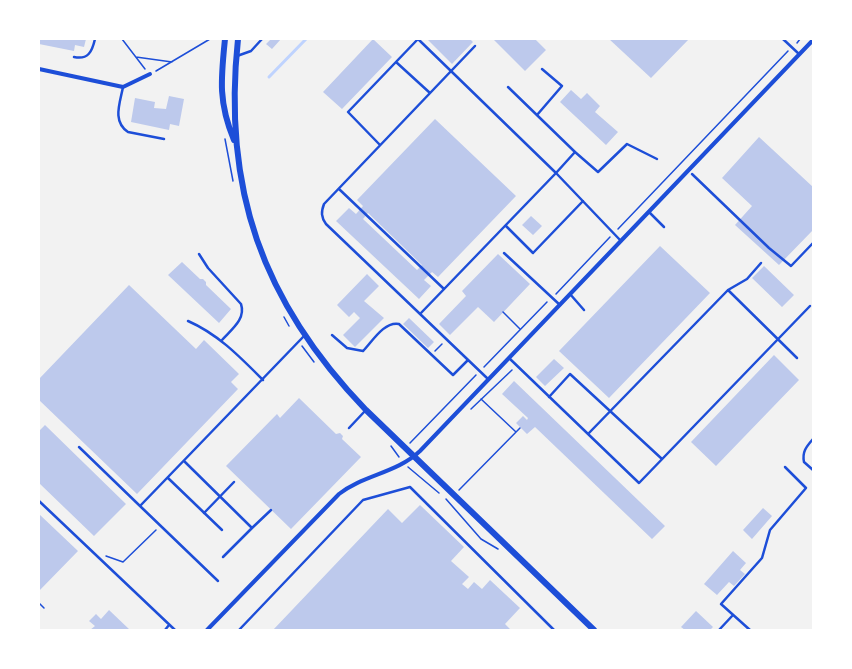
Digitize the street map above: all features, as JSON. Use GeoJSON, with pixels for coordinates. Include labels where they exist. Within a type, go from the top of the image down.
{"type":"FeatureCollection","features":[{"type":"Feature","properties":{"kind":"street"},"geometry":{"type":"LineString","coordinates":[[225,39],[221,94],[225,119],[235,143]]}},
{"type":"Feature","properties":{"kind":"street"},"geometry":{"type":"LineString","coordinates":[[238,39],[235,143],[243,189],[260,248],[271,277],[304,336],[336,378],[366,410],[594,630]]}},
{"type":"Feature","properties":{"kind":"street"},"geometry":{"type":"LineString","coordinates":[[207,630],[339,494],[351,486],[379,475],[413,456],[622,241],[813,40]]}},
{"type":"Feature","properties":{"kind":"street"},"geometry":{"type":"LineString","coordinates":[[39,69],[123,87],[150,74]]}},
{"type":"Feature","properties":{"kind":"lane"},"geometry":{"type":"LineString","coordinates":[[74,57],[84,58],[88,55],[95,39]]}},
{"type":"Feature","properties":{"kind":"lane"},"geometry":{"type":"LineString","coordinates":[[237,56],[251,51],[262,39]]}},
{"type":"Feature","properties":{"kind":"lane"},"geometry":{"type":"LineString","coordinates":[[380,145],[348,112],[418,39],[556,173],[622,241]]}},
{"type":"Feature","properties":{"kind":"lane"},"geometry":{"type":"LineString","coordinates":[[783,39],[799,54]]}},
{"type":"Feature","properties":{"kind":"lane"},"geometry":{"type":"LineString","coordinates":[[475,46],[324,204],[322,219],[488,379]]}},
{"type":"Feature","properties":{"kind":"lane"},"geometry":{"type":"LineString","coordinates":[[396,62],[430,93]]}},
{"type":"Feature","properties":{"kind":"lane"},"geometry":{"type":"LineString","coordinates":[[537,115],[562,86],[542,69]]}},
{"type":"Feature","properties":{"kind":"lane"},"geometry":{"type":"LineString","coordinates":[[123,87],[118,116],[124,129],[128,132],[164,139]]}},
{"type":"Feature","properties":{"kind":"lane"},"geometry":{"type":"LineString","coordinates":[[508,87],[574,152],[598,172],[627,144],[658,158]]}},
{"type":"Feature","properties":{"kind":"lane"},"geometry":{"type":"LineString","coordinates":[[420,314],[506,226],[574,152]]}},
{"type":"Feature","properties":{"kind":"lane"},"geometry":{"type":"LineString","coordinates":[[692,174],[791,266],[813,243]]}},
{"type":"Feature","properties":{"kind":"lane"},"geometry":{"type":"LineString","coordinates":[[339,189],[444,289]]}},
{"type":"Feature","properties":{"kind":"lane"},"geometry":{"type":"LineString","coordinates":[[506,226],[533,253],[583,201]]}},
{"type":"Feature","properties":{"kind":"lane"},"geometry":{"type":"LineString","coordinates":[[649,212],[664,227]]}},
{"type":"Feature","properties":{"kind":"lane"},"geometry":{"type":"LineString","coordinates":[[504,253],[560,305]]}},
{"type":"Feature","properties":{"kind":"lane"},"geometry":{"type":"LineString","coordinates":[[199,254],[208,268],[241,304],[243,311],[240,320],[222,340]]}},
{"type":"Feature","properties":{"kind":"lane"},"geometry":{"type":"LineString","coordinates":[[588,434],[728,290],[747,279],[761,263]]}},
{"type":"Feature","properties":{"kind":"lane"},"geometry":{"type":"LineString","coordinates":[[728,290],[797,358]]}},
{"type":"Feature","properties":{"kind":"lane"},"geometry":{"type":"LineString","coordinates":[[570,294],[584,310]]}},
{"type":"Feature","properties":{"kind":"lane"},"geometry":{"type":"LineString","coordinates":[[509,358],[638,483],[810,306]]}},
{"type":"Feature","properties":{"kind":"lane"},"geometry":{"type":"LineString","coordinates":[[188,321],[202,327],[222,340],[263,380]]}},
{"type":"Feature","properties":{"kind":"lane"},"geometry":{"type":"LineString","coordinates":[[332,335],[346,348],[363,351],[387,325],[393,323],[398,324],[453,375],[468,360]]}},
{"type":"Feature","properties":{"kind":"lane"},"geometry":{"type":"LineString","coordinates":[[140,506],[304,336]]}},
{"type":"Feature","properties":{"kind":"lane"},"geometry":{"type":"LineString","coordinates":[[549,397],[570,374],[662,459]]}},
{"type":"Feature","properties":{"kind":"lane"},"geometry":{"type":"LineString","coordinates":[[349,428],[366,410]]}},
{"type":"Feature","properties":{"kind":"lane"},"geometry":{"type":"LineString","coordinates":[[813,440],[805,448],[802,455],[804,462],[813,470]]}},
{"type":"Feature","properties":{"kind":"lane"},"geometry":{"type":"LineString","coordinates":[[79,447],[218,581]]}},
{"type":"Feature","properties":{"kind":"lane"},"geometry":{"type":"LineString","coordinates":[[184,462],[252,528]]}},
{"type":"Feature","properties":{"kind":"lane"},"geometry":{"type":"LineString","coordinates":[[750,630],[721,604],[762,558],[770,530],[806,488],[785,467]]}},
{"type":"Feature","properties":{"kind":"lane"},"geometry":{"type":"LineString","coordinates":[[168,478],[222,530]]}},
{"type":"Feature","properties":{"kind":"lane"},"geometry":{"type":"LineString","coordinates":[[204,512],[234,482]]}},
{"type":"Feature","properties":{"kind":"lane"},"geometry":{"type":"LineString","coordinates":[[239,630],[363,500],[410,487],[554,630]]}},
{"type":"Feature","properties":{"kind":"lane"},"geometry":{"type":"LineString","coordinates":[[39,501],[175,630]]}},
{"type":"Feature","properties":{"kind":"lane"},"geometry":{"type":"LineString","coordinates":[[223,558],[272,510]]}},
{"type":"Feature","properties":{"kind":"lane"},"geometry":{"type":"LineString","coordinates":[[719,630],[733,615]]}},
{"type":"Feature","properties":{"kind":"lane"},"geometry":{"type":"LineString","coordinates":[[165,630],[169,625]]}},
{"type":"Feature","properties":{"kind":"path"},"geometry":{"type":"LineString","coordinates":[[122,39],[150,74],[210,39]]}},
{"type":"Feature","properties":{"kind":"path"},"geometry":{"type":"LineString","coordinates":[[405,448],[552,298],[800,39]]}},
{"type":"Feature","properties":{"kind":"path"},"geometry":{"type":"LineString","coordinates":[[136,56],[172,62]]}},
{"type":"Feature","properties":{"kind":"path"},"geometry":{"type":"LineString","coordinates":[[503,312],[521,329]]}},
{"type":"Feature","properties":{"kind":"path"},"geometry":{"type":"LineString","coordinates":[[431,355],[446,339]]}},
{"type":"Feature","properties":{"kind":"path"},"geometry":{"type":"LineString","coordinates":[[471,409],[517,366]]}},
{"type":"Feature","properties":{"kind":"path"},"geometry":{"type":"LineString","coordinates":[[475,393],[516,432]]}},
{"type":"Feature","properties":{"kind":"path"},"geometry":{"type":"LineString","coordinates":[[459,490],[520,428]]}},
{"type":"Feature","properties":{"kind":"path"},"geometry":{"type":"LineString","coordinates":[[423,479],[444,497]]}},
{"type":"Feature","properties":{"kind":"path"},"geometry":{"type":"LineString","coordinates":[[104,555],[123,562],[160,525]]}},
{"type":"Feature","properties":{"kind":"path"},"geometry":{"type":"LineString","coordinates":[[39,603],[44,608]]}},
{"type":"Feature","properties":{"kind":"building"},"geometry":{"type":"Polygon","coordinates":[[[39,39],[86,39],[84,47],[75,45],[74,51],[39,44],[39,39]]]}},
{"type":"Feature","properties":{"kind":"building"},"geometry":{"type":"Polygon","coordinates":[[[271,39],[281,39],[272,49],[266,44],[271,39]]]}},
{"type":"Feature","properties":{"kind":"building"},"geometry":{"type":"Polygon","coordinates":[[[373,39],[392,57],[342,109],[323,92],[373,39]]]}},
{"type":"Feature","properties":{"kind":"building"},"geometry":{"type":"Polygon","coordinates":[[[427,39],[470,39],[473,42],[452,64],[427,39]]]}},
{"type":"Feature","properties":{"kind":"building"},"geometry":{"type":"Polygon","coordinates":[[[493,39],[535,39],[546,50],[525,71],[493,39]]]}},
{"type":"Feature","properties":{"kind":"building"},"geometry":{"type":"Polygon","coordinates":[[[609,39],[689,39],[651,78],[609,39]]]}},
{"type":"Feature","properties":{"kind":"building"},"geometry":{"type":"Polygon","coordinates":[[[571,90],[581,99],[587,93],[600,106],[595,112],[618,132],[606,145],[560,102],[571,90]]]}},
{"type":"Feature","properties":{"kind":"building"},"geometry":{"type":"Polygon","coordinates":[[[169,96],[184,99],[179,126],[170,124],[169,130],[131,122],[135,98],[155,102],[154,108],[166,109],[169,96]]]}},
{"type":"Feature","properties":{"kind":"building"},"geometry":{"type":"Polygon","coordinates":[[[435,119],[516,196],[438,277],[432,272],[424,280],[431,286],[419,299],[336,221],[349,208],[356,214],[363,206],[357,200],[435,119]],[[368,213],[363,219],[417,270],[422,265],[368,213]]]}},
{"type":"Feature","properties":{"kind":"building"},"geometry":{"type":"Polygon","coordinates":[[[759,137],[813,187],[813,230],[779,265],[735,225],[752,206],[722,178],[759,137]]]}},
{"type":"Feature","properties":{"kind":"building"},"geometry":{"type":"Polygon","coordinates":[[[531,216],[542,226],[533,235],[522,225],[531,216]]]}},
{"type":"Feature","properties":{"kind":"building"},"geometry":{"type":"Polygon","coordinates":[[[660,246],[710,293],[609,398],[559,351],[660,246]]]}},
{"type":"Feature","properties":{"kind":"building"},"geometry":{"type":"Polygon","coordinates":[[[498,254],[530,284],[494,322],[478,307],[450,335],[439,324],[466,296],[462,291],[498,254]]]}},
{"type":"Feature","properties":{"kind":"building"},"geometry":{"type":"Polygon","coordinates":[[[182,262],[200,279],[203,279],[206,282],[206,285],[231,309],[219,323],[168,275],[182,262]]]}},
{"type":"Feature","properties":{"kind":"building"},"geometry":{"type":"Polygon","coordinates":[[[764,266],[794,295],[782,307],[752,278],[764,266]]]}},
{"type":"Feature","properties":{"kind":"building"},"geometry":{"type":"Polygon","coordinates":[[[367,274],[379,286],[364,301],[384,318],[355,347],[343,335],[360,318],[354,312],[349,317],[337,305],[367,274]]]}},
{"type":"Feature","properties":{"kind":"building"},"geometry":{"type":"Polygon","coordinates":[[[129,285],[196,349],[204,340],[239,374],[231,382],[238,389],[137,494],[39,400],[39,379],[129,285]]]}},
{"type":"Feature","properties":{"kind":"building"},"geometry":{"type":"Polygon","coordinates":[[[409,318],[434,342],[428,348],[403,324],[409,318]]]}},
{"type":"Feature","properties":{"kind":"building"},"geometry":{"type":"Polygon","coordinates":[[[774,355],[799,380],[716,466],[691,442],[774,355]]]}},
{"type":"Feature","properties":{"kind":"building"},"geometry":{"type":"Polygon","coordinates":[[[554,359],[564,368],[545,386],[536,377],[554,359]]]}},
{"type":"Feature","properties":{"kind":"building"},"geometry":{"type":"Polygon","coordinates":[[[514,381],[665,526],[652,539],[535,427],[527,434],[516,423],[523,416],[527,420],[528,418],[502,394],[514,381]]]}},
{"type":"Feature","properties":{"kind":"building"},"geometry":{"type":"Polygon","coordinates":[[[299,398],[336,434],[340,433],[343,436],[342,439],[361,457],[291,529],[226,466],[277,414],[280,418],[299,398]]]}},
{"type":"Feature","properties":{"kind":"building"},"geometry":{"type":"Polygon","coordinates":[[[45,425],[126,504],[94,536],[39,483],[39,431],[45,425]]]}},
{"type":"Feature","properties":{"kind":"building"},"geometry":{"type":"Polygon","coordinates":[[[420,505],[464,547],[451,561],[469,577],[462,584],[468,589],[474,582],[482,589],[490,580],[520,608],[505,624],[511,630],[273,630],[388,509],[402,523],[420,505]]]}},
{"type":"Feature","properties":{"kind":"building"},"geometry":{"type":"Polygon","coordinates":[[[763,508],[772,516],[752,539],[743,530],[763,508]]]}},
{"type":"Feature","properties":{"kind":"building"},"geometry":{"type":"Polygon","coordinates":[[[39,514],[78,551],[39,591],[39,514]]]}},
{"type":"Feature","properties":{"kind":"building"},"geometry":{"type":"Polygon","coordinates":[[[733,551],[746,563],[740,570],[745,574],[734,586],[729,582],[717,595],[704,584],[733,551]]]}},
{"type":"Feature","properties":{"kind":"building"},"geometry":{"type":"Polygon","coordinates":[[[109,610],[130,630],[90,630],[95,626],[89,621],[96,614],[101,619],[109,610]]]}},
{"type":"Feature","properties":{"kind":"building"},"geometry":{"type":"Polygon","coordinates":[[[696,611],[713,627],[710,630],[685,630],[681,627],[696,611]]]}},
{"type":"Feature","properties":{"kind":"waterway"},"geometry":{"type":"LineString","coordinates":[[269,77],[306,39]]}}]}
